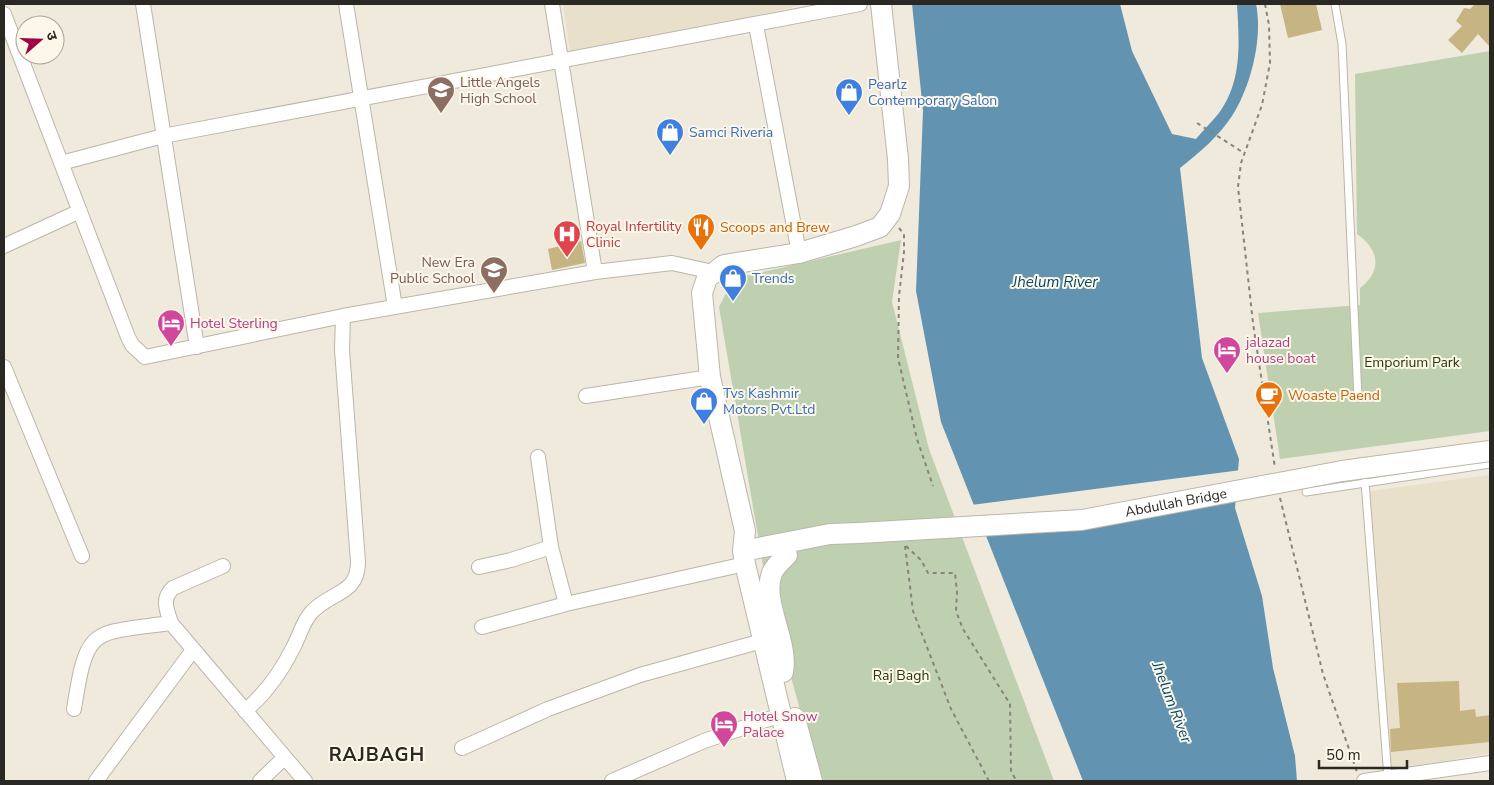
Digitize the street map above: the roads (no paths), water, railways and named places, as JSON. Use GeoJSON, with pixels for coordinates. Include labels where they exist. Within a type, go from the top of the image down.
{"type":"FeatureCollection","features":[{"type":"Feature","properties":{"kind":"main road"},"geometry":{"type":"LineString","coordinates":[[797,781],[762,641],[748,551],[710,377],[702,293],[707,278],[724,265],[799,252],[880,227],[890,214],[899,186],[898,160],[880,4]]}},
{"type":"Feature","properties":{"kind":"main road","name":"Abdullah Bridge"},"geometry":{"type":"LineString","coordinates":[[748,551],[830,534],[1082,520],[1342,471],[1490,451]]}},
{"type":"Feature","properties":{"kind":"main road"},"geometry":{"type":"LineString","coordinates":[[748,551],[787,555],[832,545],[852,534]]}},
{"type":"Feature","properties":{"kind":"main road"},"geometry":{"type":"LineString","coordinates":[[748,551],[812,781]]}},
{"type":"Feature","properties":{"kind":"main road"},"geometry":{"type":"LineString","coordinates":[[783,672],[783,657],[770,586],[772,573],[787,555]]}},
{"type":"Feature","properties":{"kind":"street"},"geometry":{"type":"LineString","coordinates":[[143,4],[197,346]]}},
{"type":"Feature","properties":{"kind":"street"},"geometry":{"type":"LineString","coordinates":[[346,4],[395,306]]}},
{"type":"Feature","properties":{"kind":"street"},"geometry":{"type":"LineString","coordinates":[[552,4],[595,272]]}},
{"type":"Feature","properties":{"kind":"street"},"geometry":{"type":"LineString","coordinates":[[61,163],[163,136],[860,4]]}},
{"type":"Feature","properties":{"kind":"street"},"geometry":{"type":"LineString","coordinates":[[4,14],[132,345],[140,353],[150,357],[395,306],[595,272],[672,263],[714,272]]}},
{"type":"Feature","properties":{"kind":"street"},"geometry":{"type":"LineString","coordinates":[[756,25],[799,252]]}},
{"type":"Feature","properties":{"kind":"street"},"geometry":{"type":"LineString","coordinates":[[4,246],[80,211]]}},
{"type":"Feature","properties":{"kind":"street"},"geometry":{"type":"LineString","coordinates":[[245,712],[274,680],[309,614],[328,598],[351,587],[356,578],[358,562],[342,350],[343,316]]}},
{"type":"Feature","properties":{"kind":"street"},"geometry":{"type":"LineString","coordinates":[[4,367],[82,556]]}},
{"type":"Feature","properties":{"kind":"street"},"geometry":{"type":"LineString","coordinates":[[586,396],[710,377]]}},
{"type":"Feature","properties":{"kind":"street"},"geometry":{"type":"LineString","coordinates":[[538,458],[551,548],[566,604]]}},
{"type":"Feature","properties":{"kind":"street"},"geometry":{"type":"LineString","coordinates":[[479,567],[551,548]]}},
{"type":"Feature","properties":{"kind":"street"},"geometry":{"type":"LineString","coordinates":[[482,627],[748,551]]}},
{"type":"Feature","properties":{"kind":"street"},"geometry":{"type":"LineString","coordinates":[[223,566],[173,588],[168,593],[165,599],[171,623],[305,781]]}},
{"type":"Feature","properties":{"kind":"street"},"geometry":{"type":"LineString","coordinates":[[74,710],[82,662],[94,639],[115,631],[171,623]]}},
{"type":"Feature","properties":{"kind":"street"},"geometry":{"type":"LineString","coordinates":[[462,748],[548,710],[640,675],[762,641]]}},
{"type":"Feature","properties":{"kind":"street"},"geometry":{"type":"LineString","coordinates":[[96,781],[193,650]]}},
{"type":"Feature","properties":{"kind":"street"},"geometry":{"type":"LineString","coordinates":[[612,781],[704,742],[780,715]]}},
{"type":"Feature","properties":{"kind":"street"},"geometry":{"type":"LineString","coordinates":[[260,781],[284,758]]}},
{"type":"Feature","properties":{"kind":"street"},"geometry":{"type":"LineString","coordinates":[[1360,777],[1388,777],[1490,763]]}},
{"type":"Feature","properties":{"kind":"lane"},"geometry":{"type":"LineString","coordinates":[[1335,4],[1342,44],[1358,398]]}},
{"type":"Feature","properties":{"kind":"lane"},"geometry":{"type":"LineString","coordinates":[[1306,492],[1490,464]]}},
{"type":"Feature","properties":{"kind":"lane"},"geometry":{"type":"LineString","coordinates":[[1364,482],[1388,777]]}},
{"type":"Feature","properties":{"kind":"water","name":"Jhelum River"},"geometry":{"type":"Polygon","coordinates":[[[912,4],[1120,4],[1132,51],[1172,134],[1196,139],[1219,113],[1227,100],[1236,74],[1239,46],[1237,4],[1256,4],[1258,32],[1254,61],[1239,104],[1215,137],[1180,168],[1202,358],[1239,459],[1235,508],[1262,596],[1273,668],[1295,756],[1297,781],[1083,781],[941,422],[916,291],[923,111],[912,4]]]}},
{"type":"Feature","properties":{"kind":"place","name":"Little Angels High School"},"geometry":{"type":"Point","coordinates":[441,114]}},
{"type":"Feature","properties":{"kind":"place","name":"Pearlz Contemporary Salon"},"geometry":{"type":"Point","coordinates":[849,116]}},
{"type":"Feature","properties":{"kind":"place","name":"Samci Riveria"},"geometry":{"type":"Point","coordinates":[670,156]}},
{"type":"Feature","properties":{"kind":"place","name":"Scoops and Brew"},"geometry":{"type":"Point","coordinates":[701,251]}},
{"type":"Feature","properties":{"kind":"place","name":"Royal Infertility Clinic"},"geometry":{"type":"Point","coordinates":[567,258]}},
{"type":"Feature","properties":{"kind":"place","name":"New Era Public School"},"geometry":{"type":"Point","coordinates":[494,294]}},
{"type":"Feature","properties":{"kind":"place","name":"Trends"},"geometry":{"type":"Point","coordinates":[733,302]}},
{"type":"Feature","properties":{"kind":"place","name":"Hotel Sterling"},"geometry":{"type":"Point","coordinates":[171,347]}},
{"type":"Feature","properties":{"kind":"place","name":"jalazad house boat"},"geometry":{"type":"Point","coordinates":[1227,374]}},
{"type":"Feature","properties":{"kind":"place","name":"Woaste Paend"},"geometry":{"type":"Point","coordinates":[1269,419]}},
{"type":"Feature","properties":{"kind":"place","name":"Tvs Kashmir Motors Pvt.Ltd"},"geometry":{"type":"Point","coordinates":[704,425]}},
{"type":"Feature","properties":{"kind":"place","name":"Hotel Snow Palace"},"geometry":{"type":"Point","coordinates":[724,748]}},
{"type":"Feature","properties":{"kind":"district","name":"RAJBAGH"},"geometry":{"type":"Point","coordinates":[377,755]}},
{"type":"Feature","properties":{"kind":"park label","name":"Emporium Park"},"geometry":{"type":"Point","coordinates":[1412,362]}},
{"type":"Feature","properties":{"kind":"park label","name":"Raj Bagh"},"geometry":{"type":"Point","coordinates":[901,675]}}]}
